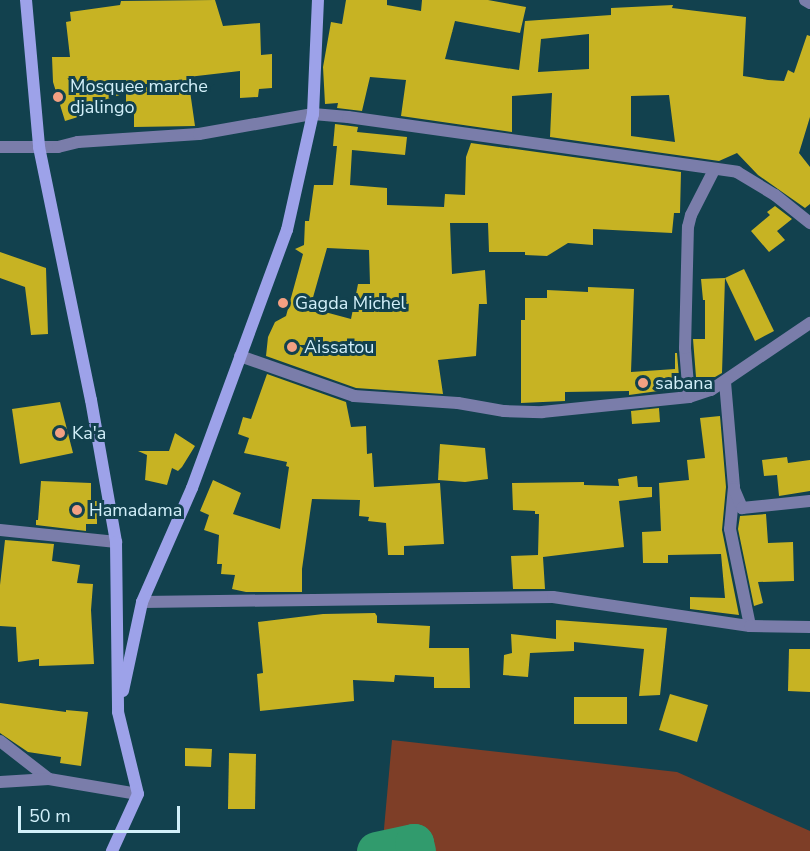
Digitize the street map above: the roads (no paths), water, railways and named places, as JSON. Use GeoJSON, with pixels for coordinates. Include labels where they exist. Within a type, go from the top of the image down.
{"type":"FeatureCollection","features":[{"type":"Feature","properties":{"kind":"street"},"geometry":{"type":"LineString","coordinates":[[26,0],[39,147],[91,400],[116,542],[118,712],[138,794],[112,851]]}},
{"type":"Feature","properties":{"kind":"street"},"geometry":{"type":"LineString","coordinates":[[118,712],[142,602],[192,488],[287,230],[313,114],[318,0]]}},
{"type":"Feature","properties":{"kind":"street"},"geometry":{"type":"LineString","coordinates":[[805,0],[810,3]]}},
{"type":"Feature","properties":{"kind":"street"},"geometry":{"type":"LineString","coordinates":[[0,147],[39,147],[78,142],[199,134],[313,114],[448,129],[737,172],[794,208],[810,223]]}},
{"type":"Feature","properties":{"kind":"street"},"geometry":{"type":"LineString","coordinates":[[689,397],[684,348],[688,227],[691,215],[714,170]]}},
{"type":"Feature","properties":{"kind":"street"},"geometry":{"type":"LineString","coordinates":[[240,356],[354,396],[458,403],[504,411],[542,412],[689,397],[711,390],[810,323]]}},
{"type":"Feature","properties":{"kind":"street"},"geometry":{"type":"LineString","coordinates":[[725,382],[734,487],[730,529],[750,626]]}},
{"type":"Feature","properties":{"kind":"street"},"geometry":{"type":"LineString","coordinates":[[734,487],[742,508],[810,501]]}},
{"type":"Feature","properties":{"kind":"street"},"geometry":{"type":"LineString","coordinates":[[0,530],[116,542]]}},
{"type":"Feature","properties":{"kind":"street"},"geometry":{"type":"LineString","coordinates":[[142,602],[553,597],[750,626],[810,627]]}},
{"type":"Feature","properties":{"kind":"street"},"geometry":{"type":"LineString","coordinates":[[0,741],[48,779]]}},
{"type":"Feature","properties":{"kind":"street"},"geometry":{"type":"LineString","coordinates":[[0,782],[48,779],[138,794]]}},
{"type":"Feature","properties":{"kind":"waterway"},"geometry":{"type":"LineString","coordinates":[[376,851],[414,843],[416,851]]}},
{"type":"Feature","properties":{"kind":"place","name":"Mosquee marche djalingo"},"geometry":{"type":"Point","coordinates":[58,97]}},
{"type":"Feature","properties":{"kind":"place","name":"Gagda Michel"},"geometry":{"type":"Point","coordinates":[283,303]}},
{"type":"Feature","properties":{"kind":"place","name":"Aissatou"},"geometry":{"type":"Point","coordinates":[292,347]}},
{"type":"Feature","properties":{"kind":"place","name":"sabana"},"geometry":{"type":"Point","coordinates":[643,383]}},
{"type":"Feature","properties":{"kind":"place","name":"Ka'a"},"geometry":{"type":"Point","coordinates":[60,433]}},
{"type":"Feature","properties":{"kind":"place","name":"Hamadama"},"geometry":{"type":"Point","coordinates":[77,510]}}]}
